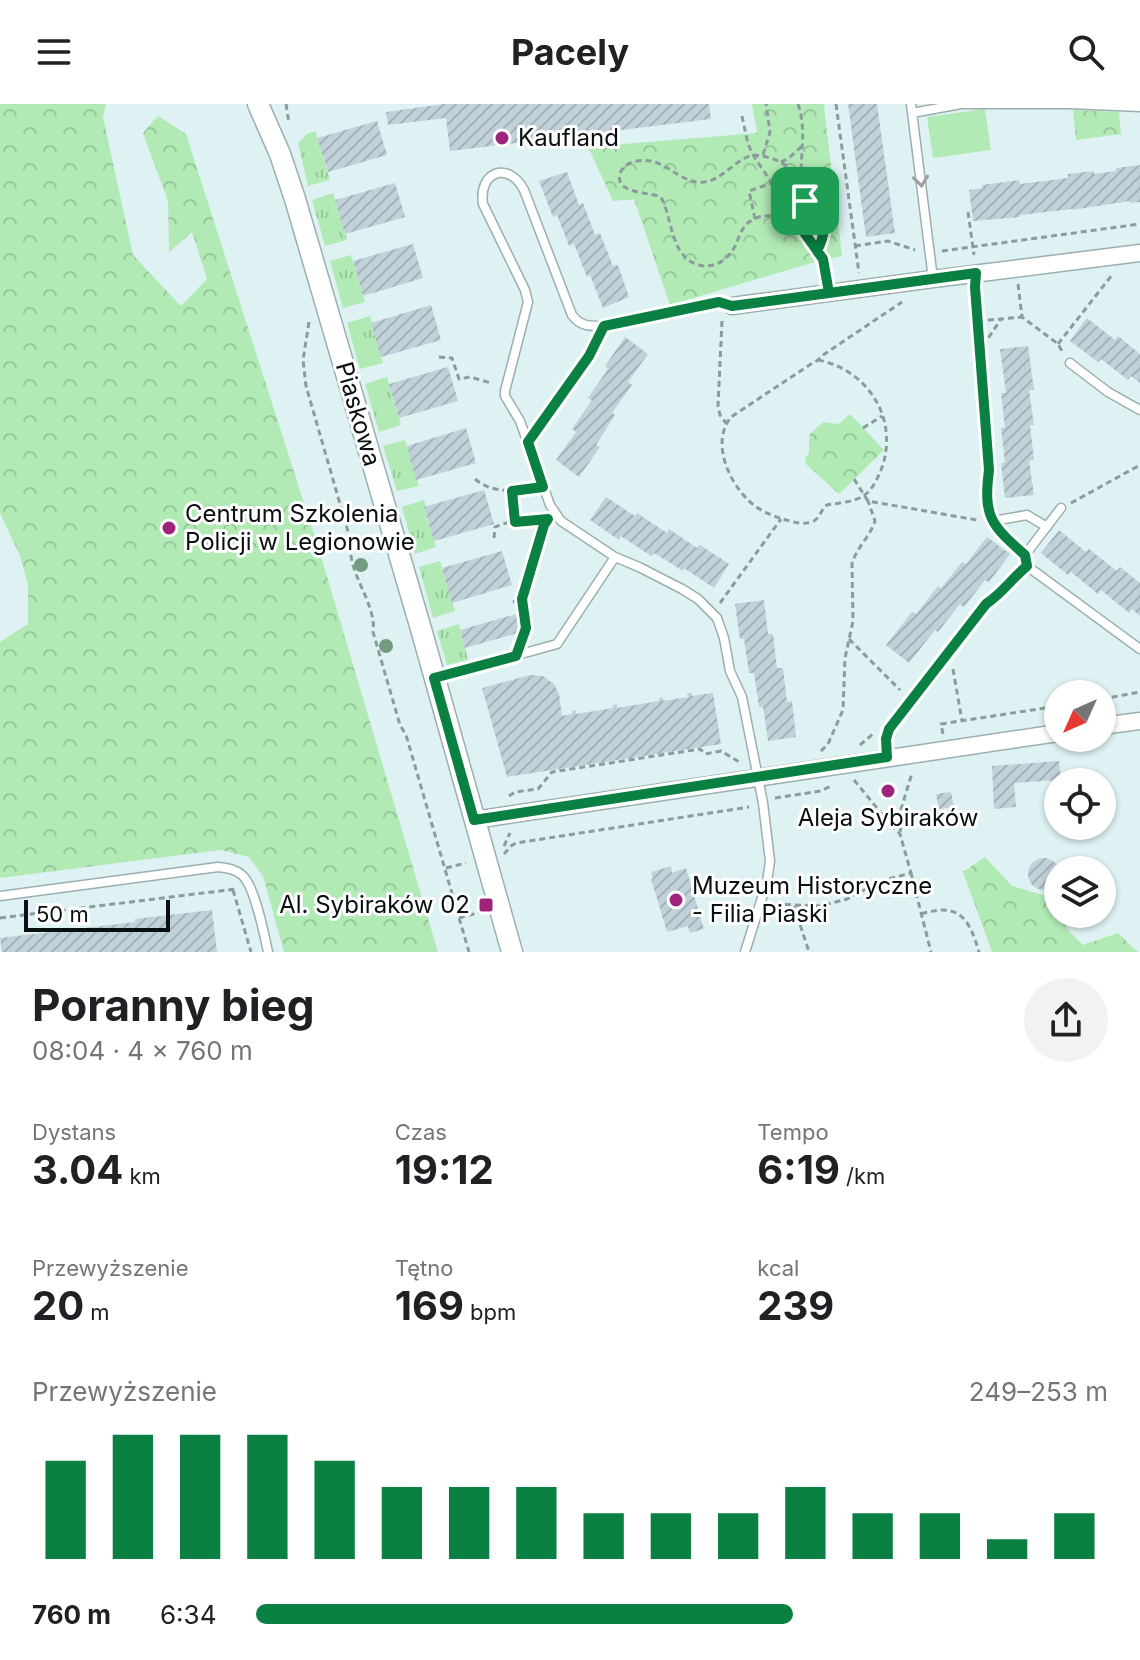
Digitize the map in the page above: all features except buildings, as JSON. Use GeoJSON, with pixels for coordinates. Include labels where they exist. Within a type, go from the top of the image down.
{"type":"FeatureCollection","features":[{"type":"Feature","properties":{"kind":"street","name":"Piaskowa"},"geometry":{"type":"LineString","coordinates":[[258,104],[280,154],[314,261],[512,952]]}},
{"type":"Feature","properties":{"kind":"street","name":"Piaskowa"},"geometry":{"type":"LineString","coordinates":[[271,104],[280,154]]}},
{"type":"Feature","properties":{"kind":"street"},"geometry":{"type":"LineString","coordinates":[[728,304],[1140,253]]}},
{"type":"Feature","properties":{"kind":"street"},"geometry":{"type":"LineString","coordinates":[[1116,724],[1140,721]]}},
{"type":"Feature","properties":{"kind":"street"},"geometry":{"type":"LineString","coordinates":[[474,820],[757,769],[887,757],[1044,735]]}},
{"type":"Feature","properties":{"kind":"lane"},"geometry":{"type":"LineString","coordinates":[[933,279],[911,109],[961,104],[1140,107]]}},
{"type":"Feature","properties":{"kind":"lane"},"geometry":{"type":"LineString","coordinates":[[528,442],[589,356],[604,326],[585,326],[572,315],[520,182],[510,173],[503,173],[485,182],[483,204],[528,302],[505,391],[520,421],[550,505],[561,521],[615,557],[698,599],[717,618],[724,638],[730,671],[742,697],[757,769],[770,861],[767,882],[745,952]]}},
{"type":"Feature","properties":{"kind":"lane"},"geometry":{"type":"LineString","coordinates":[[1070,363],[1108,392],[1140,410]]}},
{"type":"Feature","properties":{"kind":"lane"},"geometry":{"type":"LineString","coordinates":[[982,387],[989,512],[999,532],[1025,555],[1027,566],[1140,649]]}},
{"type":"Feature","properties":{"kind":"lane"},"geometry":{"type":"LineString","coordinates":[[1025,555],[1061,508]]}},
{"type":"Feature","properties":{"kind":"lane"},"geometry":{"type":"LineString","coordinates":[[993,521],[1027,515],[1047,527]]}},
{"type":"Feature","properties":{"kind":"lane"},"geometry":{"type":"LineString","coordinates":[[434,678],[557,644],[615,557]]}},
{"type":"Feature","properties":{"kind":"lane"},"geometry":{"type":"LineString","coordinates":[[887,757],[889,729],[986,604],[1001,594],[1027,566]]}},
{"type":"Feature","properties":{"kind":"lane"},"geometry":{"type":"LineString","coordinates":[[0,896],[218,867],[230,868],[243,875],[251,887],[268,952]]}},
{"type":"Feature","properties":{"kind":"path"},"geometry":{"type":"LineString","coordinates":[[763,156],[770,132],[766,104]]}},
{"type":"Feature","properties":{"kind":"path"},"geometry":{"type":"LineString","coordinates":[[798,104],[804,128],[801,182],[805,201],[822,220],[824,228],[817,251]]}},
{"type":"Feature","properties":{"kind":"path"},"geometry":{"type":"LineString","coordinates":[[836,104],[861,289]]}},
{"type":"Feature","properties":{"kind":"path"},"geometry":{"type":"LineString","coordinates":[[742,116],[753,155],[823,259],[829,293]]}},
{"type":"Feature","properties":{"kind":"path"},"geometry":{"type":"LineString","coordinates":[[780,162],[803,145]]}},
{"type":"Feature","properties":{"kind":"path"},"geometry":{"type":"LineString","coordinates":[[801,182],[794,172],[780,162],[753,155],[744,157],[721,175],[704,182],[689,180],[662,164],[643,160],[628,164],[619,177],[623,187],[662,199],[678,249],[698,266],[715,264],[728,256],[745,225],[768,216],[790,220],[798,215],[805,201]]}},
{"type":"Feature","properties":{"kind":"path"},"geometry":{"type":"LineString","coordinates":[[755,219],[749,191],[772,183]]}},
{"type":"Feature","properties":{"kind":"path"},"geometry":{"type":"LineString","coordinates":[[968,212],[976,273],[982,387]]}},
{"type":"Feature","properties":{"kind":"path"},"geometry":{"type":"LineString","coordinates":[[855,246],[888,241],[924,253],[1140,224]]}},
{"type":"Feature","properties":{"kind":"path"},"geometry":{"type":"LineString","coordinates":[[978,321],[1022,317],[1058,344],[1116,270]]}},
{"type":"Feature","properties":{"kind":"path"},"geometry":{"type":"LineString","coordinates":[[1017,282],[1022,317]]}},
{"type":"Feature","properties":{"kind":"path"},"geometry":{"type":"LineString","coordinates":[[818,360],[839,366],[855,376],[872,394],[882,416],[886,436],[884,459],[876,480],[864,495],[823,507],[816,520],[810,523],[795,522],[762,511],[733,482],[723,452],[722,432],[726,423],[901,303]]}},
{"type":"Feature","properties":{"kind":"path"},"geometry":{"type":"LineString","coordinates":[[604,326],[728,304],[718,406],[726,423]]}},
{"type":"Feature","properties":{"kind":"path"},"geometry":{"type":"LineString","coordinates":[[981,348],[1001,319]]}},
{"type":"Feature","properties":{"kind":"path"},"geometry":{"type":"LineString","coordinates":[[309,320],[303,360],[304,377],[351,542],[350,550],[374,624],[373,632],[469,952]]}},
{"type":"Feature","properties":{"kind":"path"},"geometry":{"type":"LineString","coordinates":[[439,357],[452,358],[459,379],[470,377],[506,386]]}},
{"type":"Feature","properties":{"kind":"path"},"geometry":{"type":"LineString","coordinates":[[863,428],[882,416]]}},
{"type":"Feature","properties":{"kind":"path"},"geometry":{"type":"LineString","coordinates":[[1061,508],[1140,465]]}},
{"type":"Feature","properties":{"kind":"path"},"geometry":{"type":"LineString","coordinates":[[475,479],[483,486],[505,492],[543,487]]}},
{"type":"Feature","properties":{"kind":"path"},"geometry":{"type":"LineString","coordinates":[[830,752],[818,753],[828,744],[843,710],[845,658],[853,621],[852,564],[875,521],[868,501],[854,479]]}},
{"type":"Feature","properties":{"kind":"path"},"geometry":{"type":"LineString","coordinates":[[512,491],[515,522]]}},
{"type":"Feature","properties":{"kind":"path"},"geometry":{"type":"LineString","coordinates":[[868,501],[993,521]]}},
{"type":"Feature","properties":{"kind":"path"},"geometry":{"type":"LineString","coordinates":[[494,538],[495,527],[509,521],[548,519],[522,599],[526,628],[516,656]]}},
{"type":"Feature","properties":{"kind":"path"},"geometry":{"type":"LineString","coordinates":[[712,613],[781,519]]}},
{"type":"Feature","properties":{"kind":"path"},"geometry":{"type":"LineString","coordinates":[[513,602],[522,599]]}},
{"type":"Feature","properties":{"kind":"path"},"geometry":{"type":"LineString","coordinates":[[849,639],[911,702]]}},
{"type":"Feature","properties":{"kind":"path"},"geometry":{"type":"LineString","coordinates":[[946,656],[954,672],[962,721]]}},
{"type":"Feature","properties":{"kind":"path"},"geometry":{"type":"LineString","coordinates":[[1116,696],[1140,692]]}},
{"type":"Feature","properties":{"kind":"path"},"geometry":{"type":"LineString","coordinates":[[941,737],[941,724],[1044,708]]}},
{"type":"Feature","properties":{"kind":"path"},"geometry":{"type":"LineString","coordinates":[[856,748],[878,729],[889,729]]}},
{"type":"Feature","properties":{"kind":"path"},"geometry":{"type":"LineString","coordinates":[[503,801],[515,792],[538,789],[552,772],[700,749],[705,754],[721,751],[757,769]]}},
{"type":"Feature","properties":{"kind":"path"},"geometry":{"type":"LineString","coordinates":[[914,765],[899,816],[900,834],[931,952]]}},
{"type":"Feature","properties":{"kind":"path"},"geometry":{"type":"LineString","coordinates":[[770,799],[823,791],[845,779],[859,776]]}},
{"type":"Feature","properties":{"kind":"path"},"geometry":{"type":"LineString","coordinates":[[853,777],[900,834]]}},
{"type":"Feature","properties":{"kind":"path"},"geometry":{"type":"LineString","coordinates":[[496,857],[516,843],[755,806]]}},
{"type":"Feature","properties":{"kind":"path"},"geometry":{"type":"LineString","coordinates":[[886,819],[899,816]]}},
{"type":"Feature","properties":{"kind":"path"},"geometry":{"type":"LineString","coordinates":[[503,854],[504,843],[510,833]]}},
{"type":"Feature","properties":{"kind":"path"},"geometry":{"type":"LineString","coordinates":[[445,869],[472,864]]}},
{"type":"Feature","properties":{"kind":"path"},"geometry":{"type":"LineString","coordinates":[[759,904],[820,906],[847,899],[881,881],[911,873]]}},
{"type":"Feature","properties":{"kind":"path"},"geometry":{"type":"LineString","coordinates":[[0,918],[251,887]]}},
{"type":"Feature","properties":{"kind":"path"},"geometry":{"type":"LineString","coordinates":[[233,890],[251,952]]}},
{"type":"Feature","properties":{"kind":"path"},"geometry":{"type":"LineString","coordinates":[[794,905],[809,952]]}},
{"type":"Feature","properties":{"kind":"path"},"geometry":{"type":"LineString","coordinates":[[921,914],[939,909],[953,911],[973,931],[979,952]]}},
{"type":"Feature","properties":{"kind":"path"},"geometry":{"type":"LineString","coordinates":[[459,918],[489,910]]}},
{"type":"Feature","properties":{"kind":"green space","name":"Centrum Szkolenia Policji w Legionowie"},"geometry":{"type":"Polygon","coordinates":[[[0,104],[106,104],[103,117],[133,255],[181,306],[207,279],[192,232],[169,252],[168,201],[143,133],[158,116],[186,134],[320,553],[438,952],[284,952],[263,876],[249,857],[221,850],[0,878],[0,642],[28,624],[28,585],[20,556],[0,513],[0,104]]]}},
{"type":"Feature","properties":{"kind":"green space"},"geometry":{"type":"Polygon","coordinates":[[[752,104],[825,104],[842,256],[670,305],[634,199],[613,201],[588,147],[757,133],[752,104]]]}},
{"type":"Feature","properties":{"kind":"green space"},"geometry":{"type":"Polygon","coordinates":[[[985,109],[991,150],[933,158],[927,117],[985,109]]]}},
{"type":"Feature","properties":{"kind":"green space"},"geometry":{"type":"Polygon","coordinates":[[[1073,110],[1119,112],[1121,134],[1076,140],[1073,110]]]}},
{"type":"Feature","properties":{"kind":"green space"},"geometry":{"type":"Polygon","coordinates":[[[315,131],[330,180],[308,186],[298,143],[315,131]]]}},
{"type":"Feature","properties":{"kind":"green space"},"geometry":{"type":"Polygon","coordinates":[[[333,193],[347,240],[325,246],[312,200],[333,193]]]}},
{"type":"Feature","properties":{"kind":"green space"},"geometry":{"type":"Polygon","coordinates":[[[351,255],[365,302],[343,308],[330,261],[351,255]]]}},
{"type":"Feature","properties":{"kind":"green space"},"geometry":{"type":"Polygon","coordinates":[[[370,316],[383,363],[360,369],[347,323],[370,316]]]}},
{"type":"Feature","properties":{"kind":"green space"},"geometry":{"type":"Polygon","coordinates":[[[387,377],[401,425],[379,432],[365,384],[387,377]]]}},
{"type":"Feature","properties":{"kind":"green space"},"geometry":{"type":"Polygon","coordinates":[[[850,414],[884,450],[839,494],[806,464],[805,458],[809,453],[809,435],[823,422],[839,424],[850,414]]]}},
{"type":"Feature","properties":{"kind":"green space"},"geometry":{"type":"Polygon","coordinates":[[[405,440],[419,486],[397,491],[383,446],[405,440]]]}},
{"type":"Feature","properties":{"kind":"green space"},"geometry":{"type":"Polygon","coordinates":[[[424,500],[436,547],[415,554],[402,507],[424,500]]]}},
{"type":"Feature","properties":{"kind":"green space"},"geometry":{"type":"Polygon","coordinates":[[[440,561],[455,611],[433,618],[419,567],[440,561]]]}},
{"type":"Feature","properties":{"kind":"green space"},"geometry":{"type":"Polygon","coordinates":[[[459,624],[468,660],[447,665],[437,631],[459,624]]]}},
{"type":"Feature","properties":{"kind":"green space"},"geometry":{"type":"Polygon","coordinates":[[[985,857],[1012,886],[1044,895],[1044,928],[1067,928],[1083,945],[1118,933],[1138,952],[992,952],[963,872],[985,857]]]}},
{"type":"Feature","properties":{"kind":"place","name":"Kaufland"},"geometry":{"type":"Point","coordinates":[502,138]}},
{"type":"Feature","properties":{"kind":"place","name":"Centrum Szkolenia Policji w Legionowie"},"geometry":{"type":"Point","coordinates":[169,528]}},
{"type":"Feature","properties":{"kind":"place","name":"Aleja Sybiraków"},"geometry":{"type":"Point","coordinates":[888,791]}},
{"type":"Feature","properties":{"kind":"place","name":"Muzeum Historyczne - Filia Piaski"},"geometry":{"type":"Point","coordinates":[676,900]}},
{"type":"Feature","properties":{"kind":"place","name":"Al. Sybiraków 02"},"geometry":{"type":"Point","coordinates":[486,905]}},
{"type":"Feature","properties":{"kind":"route"},"geometry":{"type":"LineString","coordinates":[[805,201],[794,218],[817,251],[823,259],[829,293],[976,273],[989,512],[999,532],[1025,555],[1027,566],[1001,594],[986,604],[889,729],[887,757],[474,820],[434,678],[516,656],[526,628],[522,599],[548,519],[515,522],[512,491],[543,487],[528,442],[608,324],[719,302],[732,306],[829,293],[823,259],[817,251],[824,236],[822,220],[805,201]]}}]}
